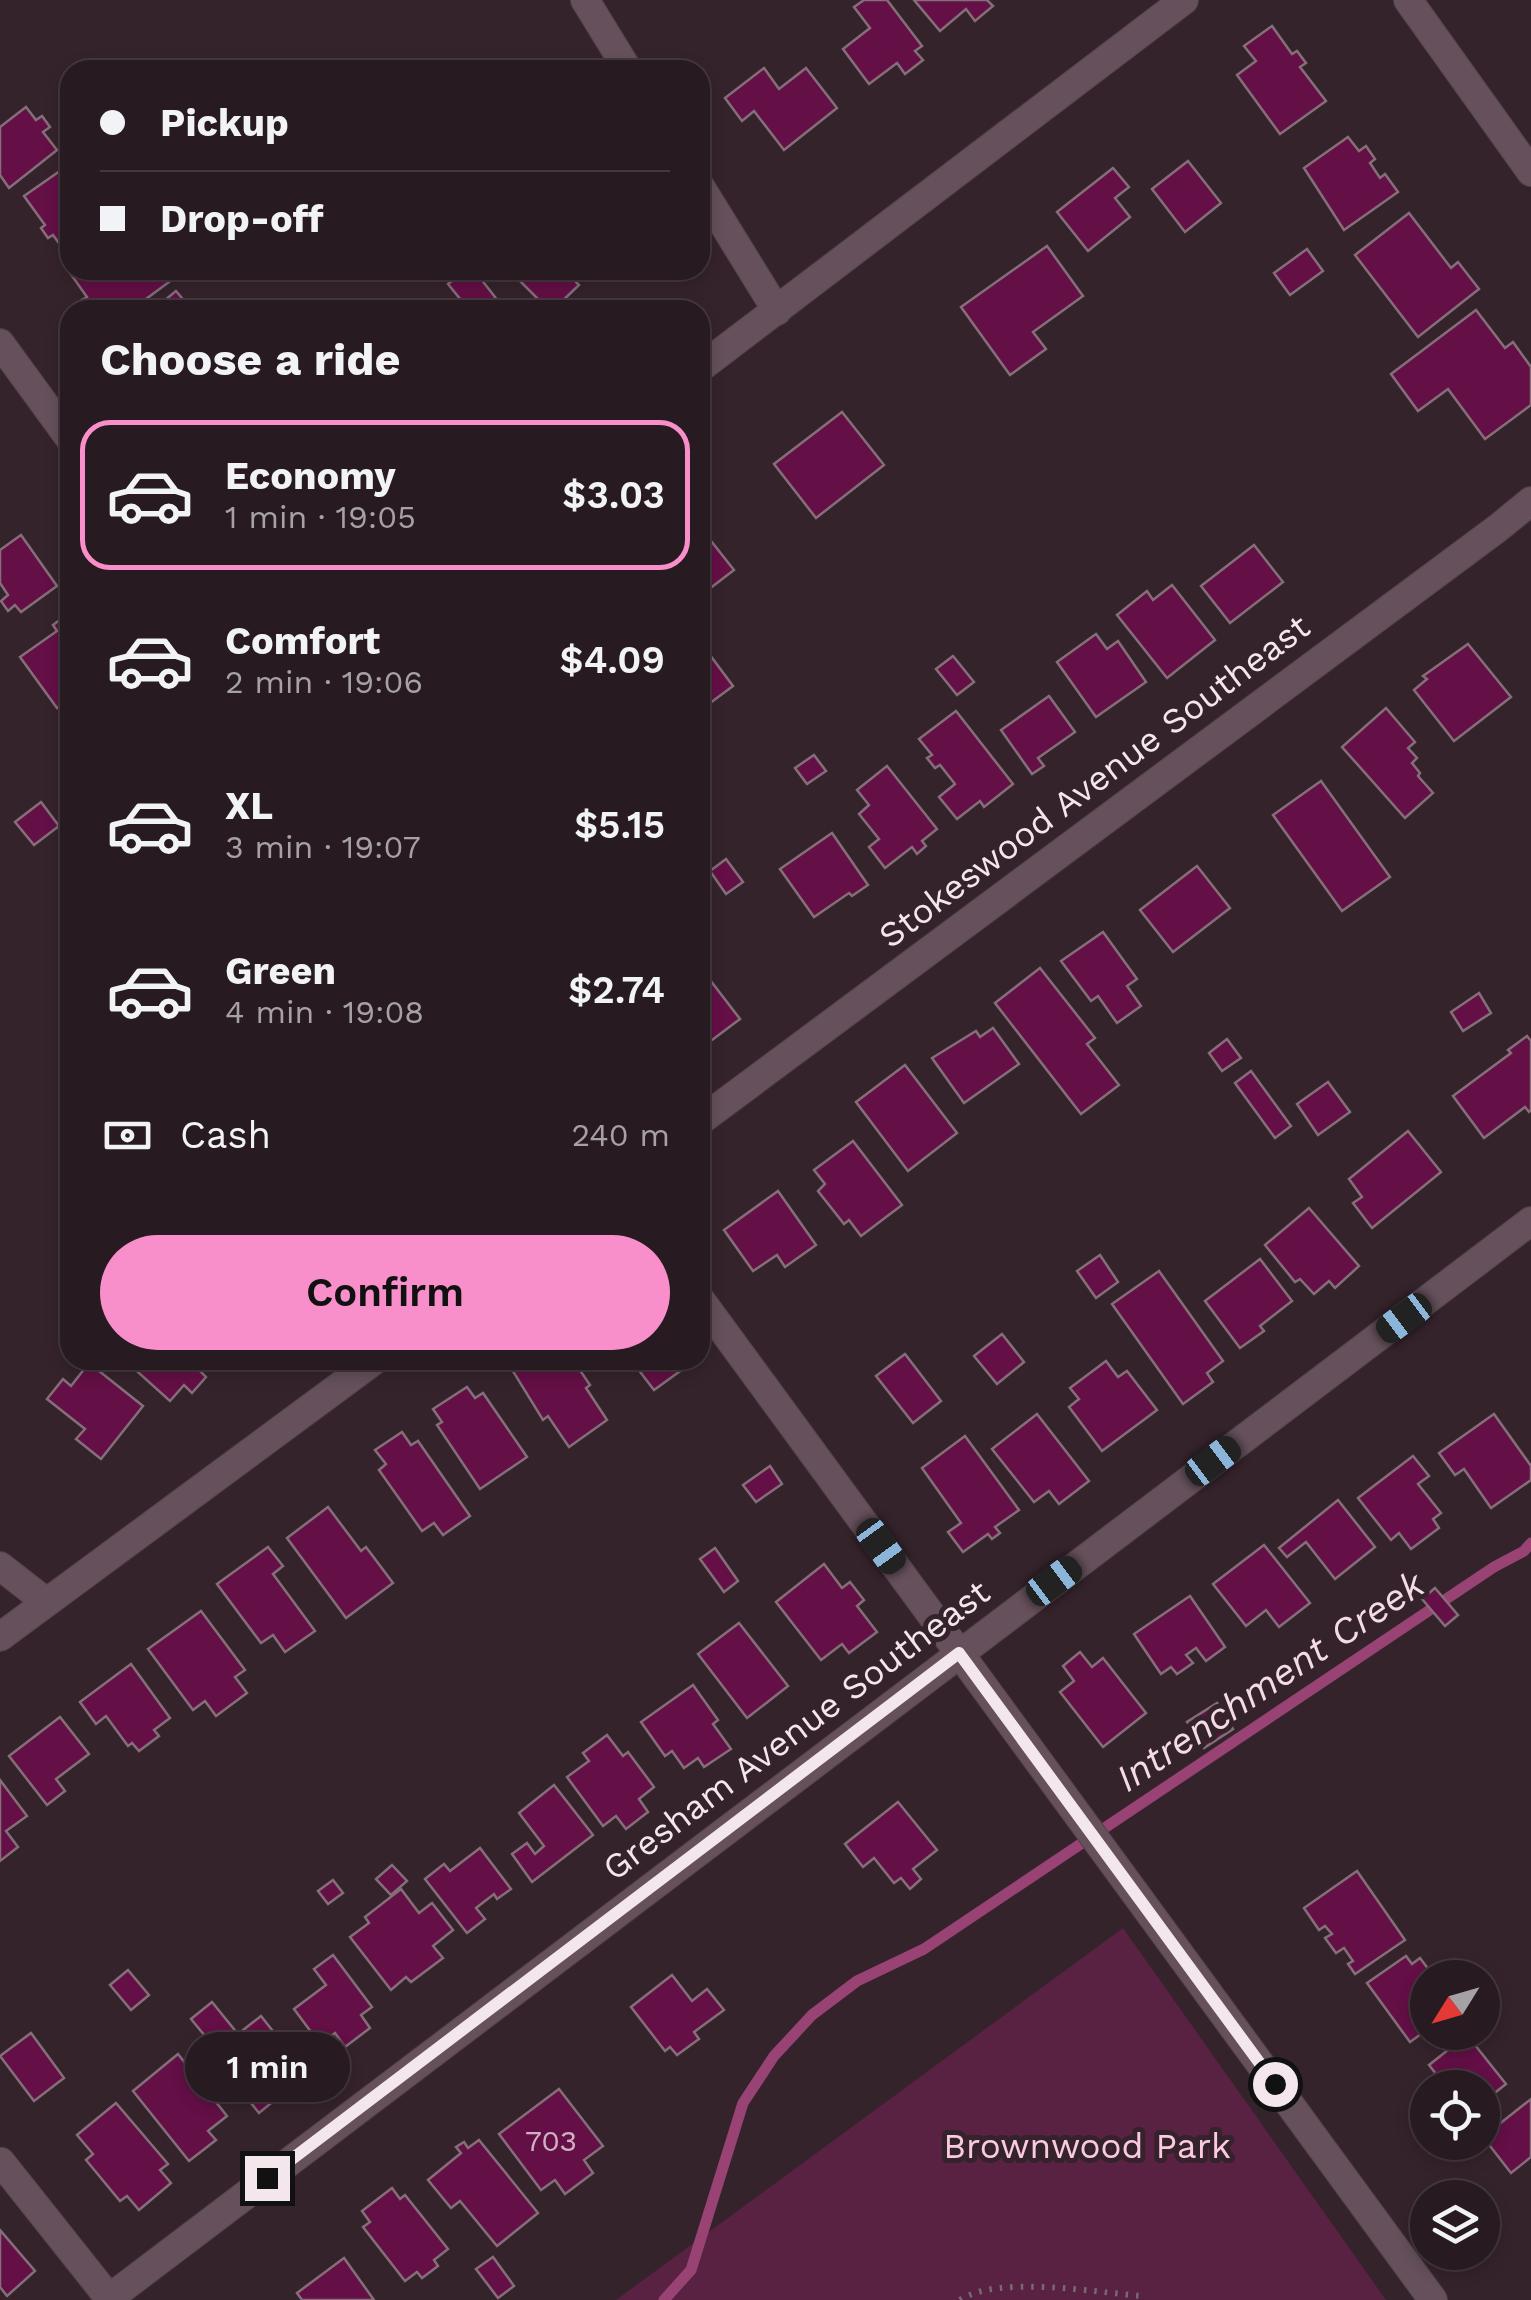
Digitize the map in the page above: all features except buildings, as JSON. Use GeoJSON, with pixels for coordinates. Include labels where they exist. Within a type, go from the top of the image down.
{"type":"FeatureCollection","features":[{"type":"Feature","properties":{"kind":"street"},"geometry":{"type":"LineString","coordinates":[[585,0],[622,60]]}},
{"type":"Feature","properties":{"kind":"street"},"geometry":{"type":"LineString","coordinates":[[710,361],[1184,0]]}},
{"type":"Feature","properties":{"kind":"street"},"geometry":{"type":"LineString","coordinates":[[1408,0],[1531,172]]}},
{"type":"Feature","properties":{"kind":"street"},"geometry":{"type":"LineString","coordinates":[[710,202],[777,311]]}},
{"type":"Feature","properties":{"kind":"street"},"geometry":{"type":"LineString","coordinates":[[0,343],[60,425]]}},
{"type":"Feature","properties":{"kind":"street","name":"Stokeswood Avenue Southeast"},"geometry":{"type":"LineString","coordinates":[[710,1114],[1531,500]]}},
{"type":"Feature","properties":{"kind":"street","name":"Gresham Avenue Southeast"},"geometry":{"type":"LineString","coordinates":[[108,2299],[1531,1222]]}},
{"type":"Feature","properties":{"kind":"street"},"geometry":{"type":"LineString","coordinates":[[710,1313],[1433,2300]]}},
{"type":"Feature","properties":{"kind":"street"},"geometry":{"type":"LineString","coordinates":[[0,1637],[361,1370]]}},
{"type":"Feature","properties":{"kind":"street"},"geometry":{"type":"LineString","coordinates":[[0,1566],[45,1601]]}},
{"type":"Feature","properties":{"kind":"street"},"geometry":{"type":"LineString","coordinates":[[1,2162],[108,2299]]}},
{"type":"Feature","properties":{"kind":"path"},"geometry":{"type":"LineString","coordinates":[[960,2300],[968,2294],[1018,2286],[1140,2296],[1145,2300]]}},
{"type":"Feature","properties":{"kind":"green space","name":"Brownwood Park"},"geometry":{"type":"Polygon","coordinates":[[[1123,1928],[1386,2300],[616,2300],[1123,1928]]]}},
{"type":"Feature","properties":{"kind":"waterway","name":"Intrenchment Creek"},"geometry":{"type":"LineString","coordinates":[[664,2300],[691,2270],[743,2103],[774,2056],[812,2015],[857,1981],[924,1949],[1531,1543]]}},
{"type":"Feature","properties":{"kind":"route"},"geometry":{"type":"LineString","coordinates":[[267,2178],[959,1653],[1275,2084]]}}]}
